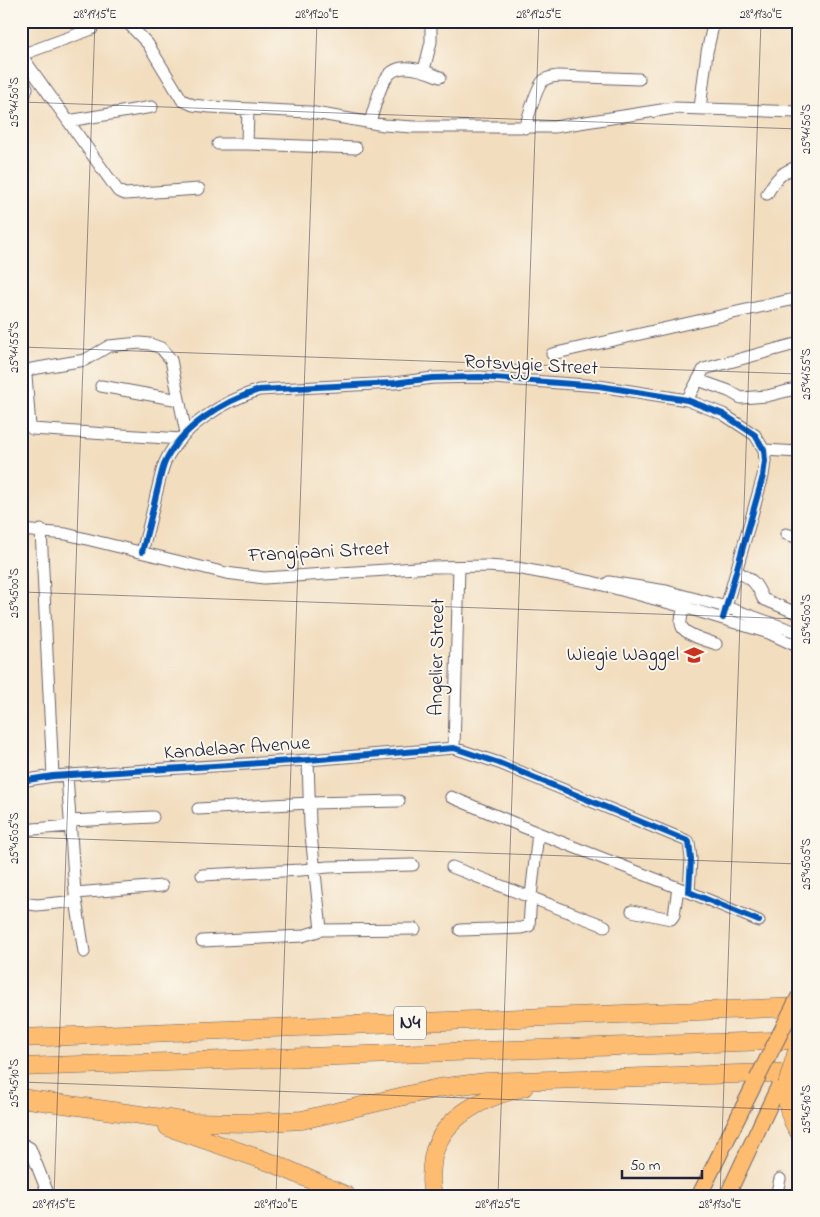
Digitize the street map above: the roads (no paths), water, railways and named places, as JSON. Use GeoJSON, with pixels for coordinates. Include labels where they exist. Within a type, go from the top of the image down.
{"type":"FeatureCollection","features":[{"type":"Feature","properties":{"kind":"highway"},"geometry":{"type":"LineString","coordinates":[[765,1008],[799,1003]]}},
{"type":"Feature","properties":{"kind":"highway","name":"N4"},"geometry":{"type":"LineString","coordinates":[[21,1038],[799,1007]]}},
{"type":"Feature","properties":{"kind":"highway"},"geometry":{"type":"LineString","coordinates":[[798,1046],[789,1079],[788,1113],[799,1132]]}},
{"type":"Feature","properties":{"kind":"highway","name":"N4"},"geometry":{"type":"LineString","coordinates":[[21,1067],[798,1046]]}},
{"type":"Feature","properties":{"kind":"highway"},"geometry":{"type":"LineString","coordinates":[[21,1098],[190,1122],[221,1124],[275,1122],[326,1115],[423,1091],[486,1082],[789,1079]]}},
{"type":"Feature","properties":{"kind":"highway"},"geometry":{"type":"LineString","coordinates":[[434,1196],[431,1177],[433,1157],[441,1138],[453,1122],[461,1114],[490,1098],[549,1080]]}},
{"type":"Feature","properties":{"kind":"highway"},"geometry":{"type":"LineString","coordinates":[[109,1110],[245,1152],[306,1176],[346,1196]]}},
{"type":"Feature","properties":{"kind":"main road"},"geometry":{"type":"LineString","coordinates":[[699,1196],[799,996]]}},
{"type":"Feature","properties":{"kind":"main road"},"geometry":{"type":"LineString","coordinates":[[727,1196],[789,1079]]}},
{"type":"Feature","properties":{"kind":"street"},"geometry":{"type":"LineString","coordinates":[[126,21],[148,44],[175,90],[186,103],[210,107],[309,112],[413,127],[525,128],[554,128],[660,110],[700,108],[799,112]]}},
{"type":"Feature","properties":{"kind":"street"},"geometry":{"type":"LineString","coordinates":[[424,70],[430,42],[431,21]]}},
{"type":"Feature","properties":{"kind":"street"},"geometry":{"type":"LineString","coordinates":[[700,108],[708,45],[714,21]]}},
{"type":"Feature","properties":{"kind":"street"},"geometry":{"type":"LineString","coordinates":[[92,29],[21,55],[113,186],[120,193],[199,189]]}},
{"type":"Feature","properties":{"kind":"street"},"geometry":{"type":"LineString","coordinates":[[370,122],[379,94],[390,72],[404,67],[424,70],[440,77]]}},
{"type":"Feature","properties":{"kind":"street"},"geometry":{"type":"LineString","coordinates":[[525,128],[539,89],[546,79],[558,76],[639,80]]}},
{"type":"Feature","properties":{"kind":"street"},"geometry":{"type":"LineString","coordinates":[[21,78],[27,88],[24,97],[21,99]]}},
{"type":"Feature","properties":{"kind":"street"},"geometry":{"type":"LineString","coordinates":[[68,121],[152,107]]}},
{"type":"Feature","properties":{"kind":"street"},"geometry":{"type":"LineString","coordinates":[[247,144],[248,110]]}},
{"type":"Feature","properties":{"kind":"street"},"geometry":{"type":"LineString","coordinates":[[218,144],[356,148]]}},
{"type":"Feature","properties":{"kind":"street"},"geometry":{"type":"LineString","coordinates":[[767,194],[774,181],[784,172],[799,167]]}},
{"type":"Feature","properties":{"kind":"street"},"geometry":{"type":"LineString","coordinates":[[552,354],[799,298]]}},
{"type":"Feature","properties":{"kind":"street"},"geometry":{"type":"LineString","coordinates":[[150,344],[161,348],[171,360],[179,400],[183,436],[32,430],[30,427],[26,375],[32,369],[85,360],[109,346],[150,344]]}},
{"type":"Feature","properties":{"kind":"street"},"geometry":{"type":"LineString","coordinates":[[687,400],[704,369],[713,365],[799,344]]}},
{"type":"Feature","properties":{"kind":"street","name":"Rotsvygie Street"},"geometry":{"type":"LineString","coordinates":[[142,552],[163,467],[183,436],[220,408],[259,390],[394,383],[433,378],[480,377],[599,386],[687,400],[724,414],[755,435],[764,450]]}},
{"type":"Feature","properties":{"kind":"street"},"geometry":{"type":"LineString","coordinates":[[698,380],[729,391],[741,398],[767,396],[799,388]]}},
{"type":"Feature","properties":{"kind":"street"},"geometry":{"type":"LineString","coordinates":[[102,386],[179,400]]}},
{"type":"Feature","properties":{"kind":"street"},"geometry":{"type":"LineString","coordinates":[[724,613],[763,476],[764,450],[799,452]]}},
{"type":"Feature","properties":{"kind":"street","name":"Frangipani Street"},"geometry":{"type":"LineString","coordinates":[[21,530],[41,530],[66,534],[226,573],[264,578],[402,568],[505,566],[592,582],[684,607],[724,613],[799,633]]}},
{"type":"Feature","properties":{"kind":"street"},"geometry":{"type":"LineString","coordinates":[[41,530],[53,776]]}},
{"type":"Feature","properties":{"kind":"street"},"geometry":{"type":"LineString","coordinates":[[786,534],[799,538]]}},
{"type":"Feature","properties":{"kind":"street","name":"Angelier Street"},"geometry":{"type":"LineString","coordinates":[[454,748],[459,567]]}},
{"type":"Feature","properties":{"kind":"street"},"geometry":{"type":"LineString","coordinates":[[736,571],[753,580],[758,586],[763,600],[799,614]]}},
{"type":"Feature","properties":{"kind":"street","name":"Frangipani Street"},"geometry":{"type":"LineString","coordinates":[[592,582],[616,582],[666,591],[724,613],[799,646]]}},
{"type":"Feature","properties":{"kind":"street"},"geometry":{"type":"LineString","coordinates":[[684,607],[682,624],[684,630],[716,644]]}},
{"type":"Feature","properties":{"kind":"street"},"geometry":{"type":"LineString","coordinates":[[454,748],[499,763],[689,842],[691,850],[684,890],[674,915],[670,919],[632,911]]}},
{"type":"Feature","properties":{"kind":"street","name":"Kandelaar Avenue"},"geometry":{"type":"LineString","coordinates":[[21,781],[53,776],[308,760],[454,748]]}},
{"type":"Feature","properties":{"kind":"street"},"geometry":{"type":"LineString","coordinates":[[308,760],[310,824],[321,930]]}},
{"type":"Feature","properties":{"kind":"street"},"geometry":{"type":"LineString","coordinates":[[67,775],[75,897],[84,952]]}},
{"type":"Feature","properties":{"kind":"street"},"geometry":{"type":"LineString","coordinates":[[451,797],[760,921]]}},
{"type":"Feature","properties":{"kind":"street"},"geometry":{"type":"LineString","coordinates":[[198,809],[310,803],[399,801]]}},
{"type":"Feature","properties":{"kind":"street"},"geometry":{"type":"LineString","coordinates":[[21,830],[153,817]]}},
{"type":"Feature","properties":{"kind":"street"},"geometry":{"type":"LineString","coordinates":[[460,930],[527,928],[530,924],[538,833]]}},
{"type":"Feature","properties":{"kind":"street"},"geometry":{"type":"LineString","coordinates":[[202,876],[328,867],[414,865]]}},
{"type":"Feature","properties":{"kind":"street"},"geometry":{"type":"LineString","coordinates":[[452,867],[605,926]]}},
{"type":"Feature","properties":{"kind":"street"},"geometry":{"type":"LineString","coordinates":[[21,903],[37,905],[75,897],[162,886]]}},
{"type":"Feature","properties":{"kind":"street"},"geometry":{"type":"LineString","coordinates":[[202,940],[302,936],[321,930],[415,929]]}},
{"type":"Feature","properties":{"kind":"street"},"geometry":{"type":"LineString","coordinates":[[21,1143],[30,1148],[49,1196]]}},
{"type":"Feature","properties":{"kind":"street"},"geometry":{"type":"LineString","coordinates":[[776,1196],[780,1179]]}},
{"type":"Feature","properties":{"kind":"place","name":"Wiegie Waggel"},"geometry":{"type":"Point","coordinates":[694,655]}}]}
